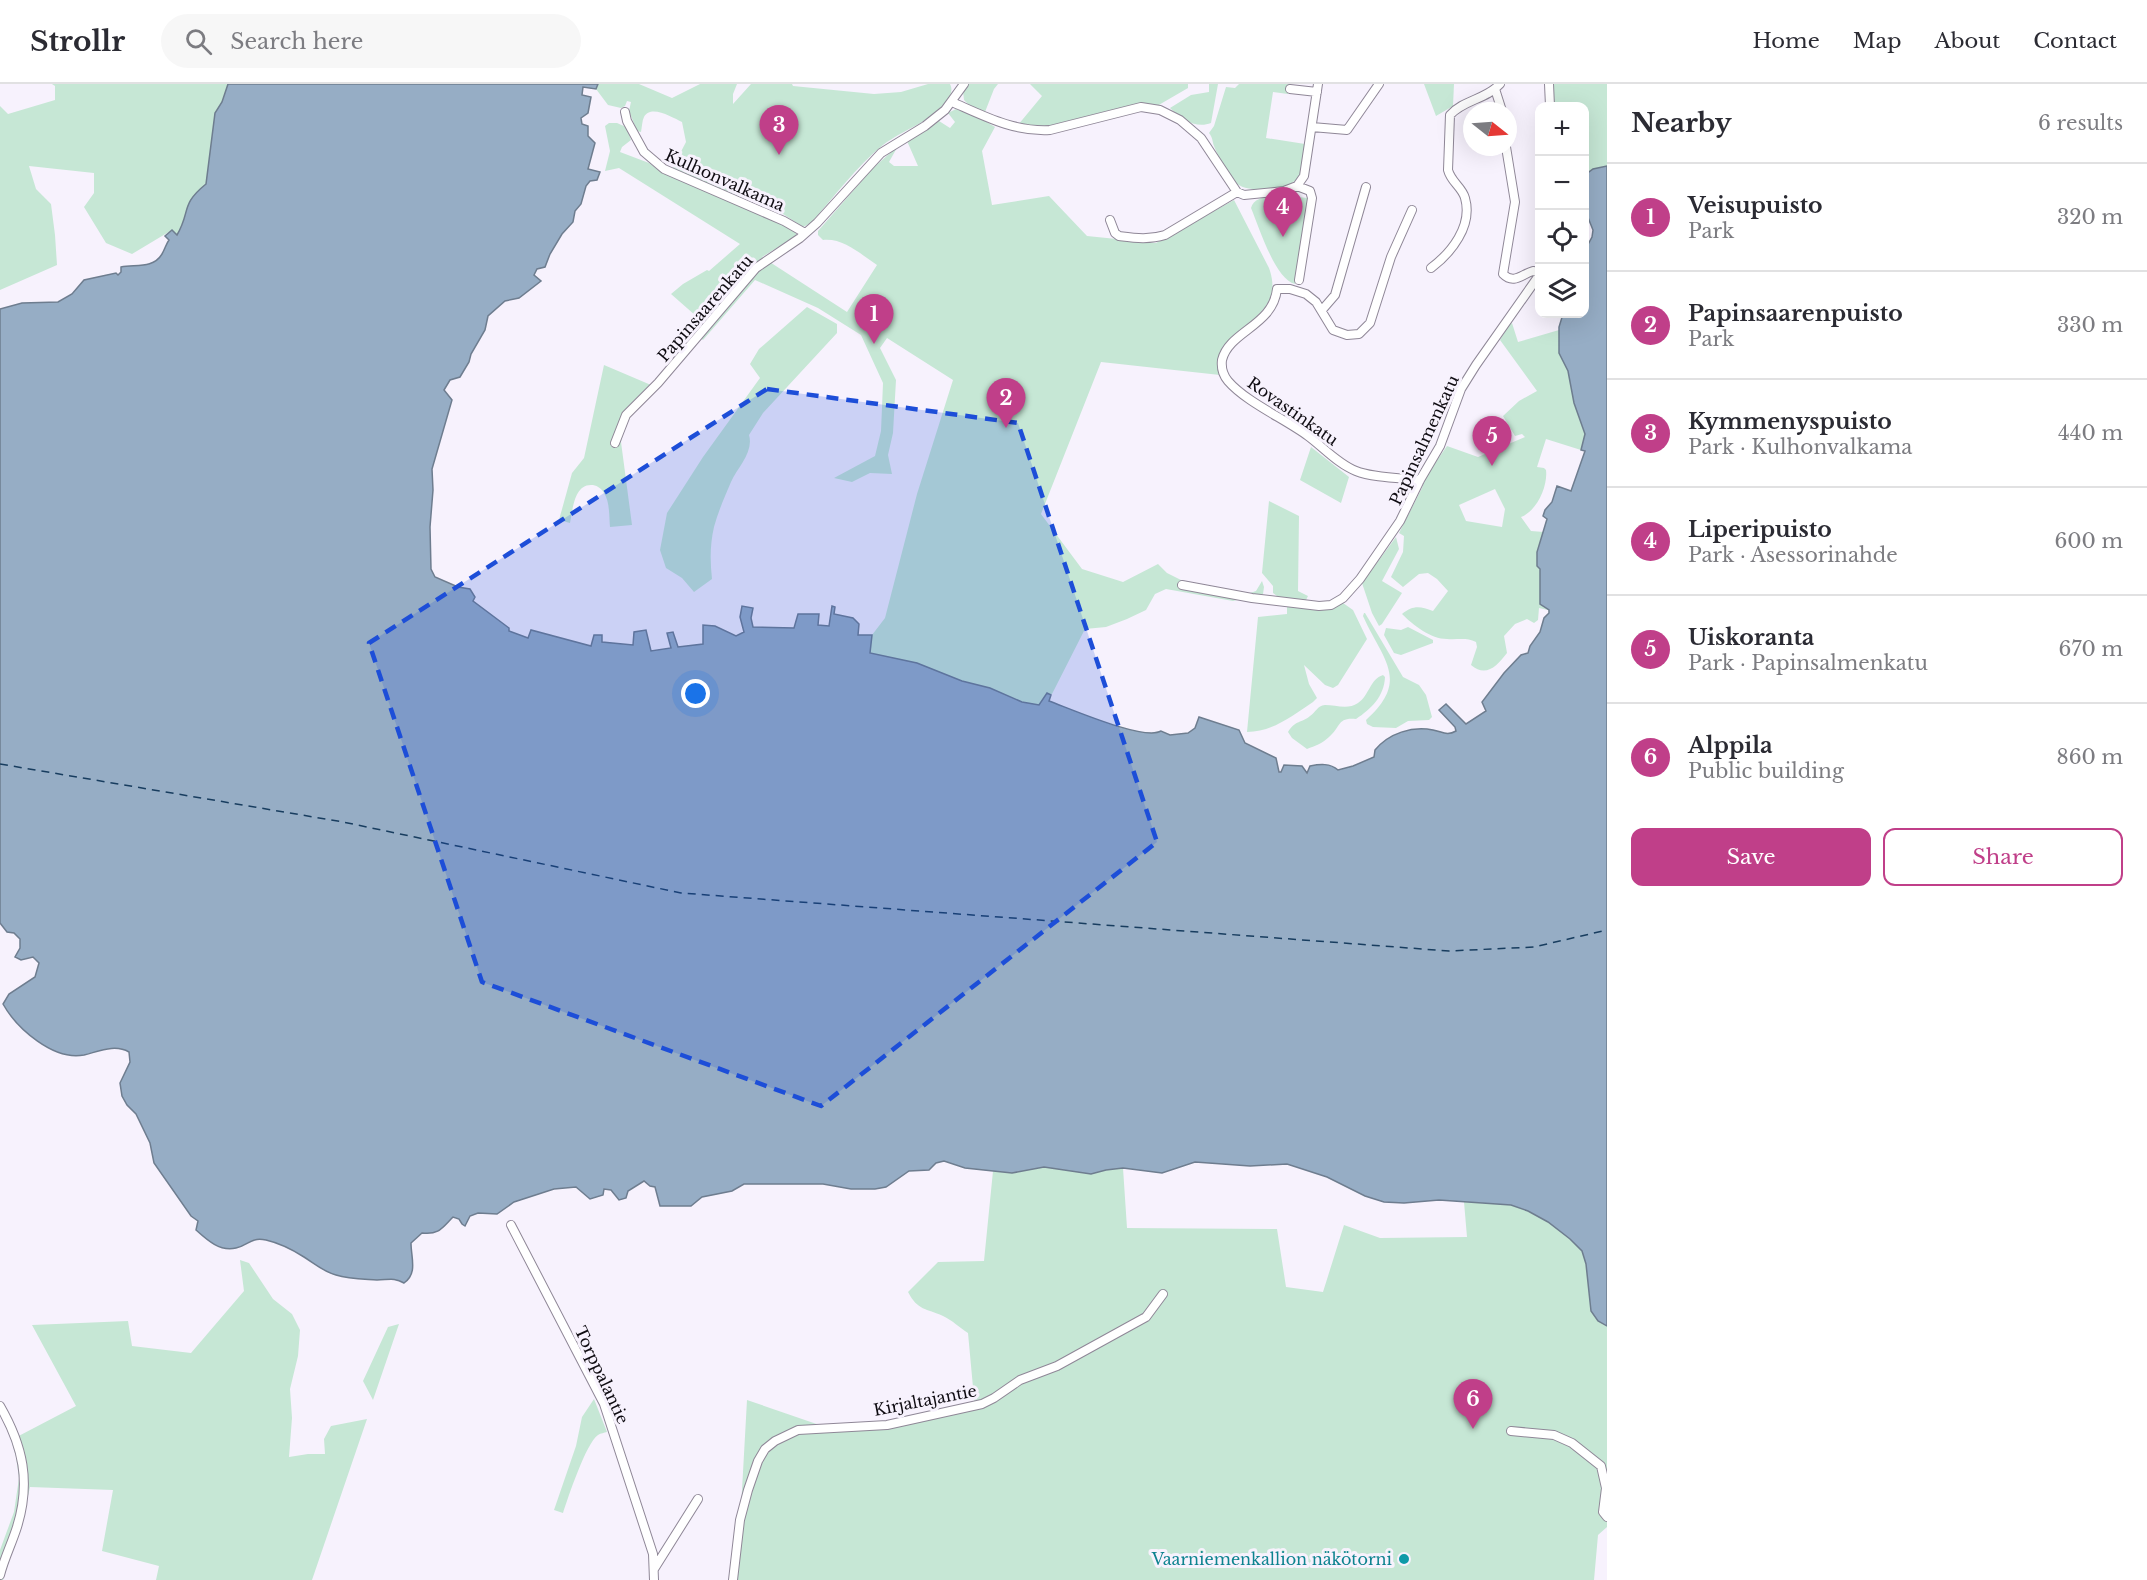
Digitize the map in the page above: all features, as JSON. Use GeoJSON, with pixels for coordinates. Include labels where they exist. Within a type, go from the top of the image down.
{"type":"FeatureCollection","features":[{"type":"Feature","properties":{"kind":"street"},"geometry":{"type":"LineString","coordinates":[[1312,127],[1347,130],[1379,84]]}},
{"type":"Feature","properties":{"kind":"street"},"geometry":{"type":"LineString","coordinates":[[1550,84],[1550,102]]}},
{"type":"Feature","properties":{"kind":"street","name":"Papinsaarenkatu"},"geometry":{"type":"LineString","coordinates":[[615,443],[624,417],[658,383],[756,268],[817,223],[881,153],[930,123],[952,102],[960,85]]}},
{"type":"Feature","properties":{"kind":"street"},"geometry":{"type":"LineString","coordinates":[[1431,268],[1454,247],[1464,219],[1466,201],[1450,178],[1448,170],[1450,115],[1459,107],[1498,87],[1500,102]]}},
{"type":"Feature","properties":{"kind":"street"},"geometry":{"type":"LineString","coordinates":[[1110,220],[1113,230],[1119,236],[1156,238],[1241,194],[1284,191],[1297,186],[1304,176],[1317,88],[1290,89]]}},
{"type":"Feature","properties":{"kind":"street"},"geometry":{"type":"LineString","coordinates":[[952,102],[1013,127],[1035,131],[1050,130],[1090,118],[1142,107],[1160,110],[1180,120],[1201,138],[1241,194]]}},
{"type":"Feature","properties":{"kind":"street","name":"Kulhonvalkama"},"geometry":{"type":"LineString","coordinates":[[625,112],[627,121],[644,152],[654,163],[678,176],[805,232]]}},
{"type":"Feature","properties":{"kind":"street"},"geometry":{"type":"LineString","coordinates":[[1507,156],[1515,202],[1503,274],[1519,279],[1535,272]]}},
{"type":"Feature","properties":{"kind":"street"},"geometry":{"type":"LineString","coordinates":[[1297,186],[1310,191],[1312,198],[1299,280]]}},
{"type":"Feature","properties":{"kind":"street"},"geometry":{"type":"LineString","coordinates":[[1366,187],[1335,295],[1322,310],[1330,327],[1341,334],[1352,336],[1359,334],[1370,323],[1391,256],[1412,210]]}},
{"type":"Feature","properties":{"kind":"street","name":"Papinsalmenkatu"},"geometry":{"type":"LineString","coordinates":[[1182,585],[1252,598],[1319,606],[1337,603],[1360,579],[1394,530],[1440,446],[1456,400],[1469,376],[1535,279]]}},
{"type":"Feature","properties":{"kind":"street","name":"Rovastinkatu"},"geometry":{"type":"LineString","coordinates":[[1322,310],[1306,294],[1290,289],[1277,289],[1275,299],[1264,316],[1227,349],[1221,367],[1227,380],[1356,471],[1420,480]]}},
{"type":"Feature","properties":{"kind":"street","name":"Torppalantie"},"geometry":{"type":"LineString","coordinates":[[511,1225],[604,1404],[648,1538],[654,1580]]}},
{"type":"Feature","properties":{"kind":"street","name":"Kirjaltajantie"},"geometry":{"type":"LineString","coordinates":[[733,1580],[740,1520],[748,1490],[758,1461],[765,1449],[775,1442],[798,1430],[887,1425],[982,1404],[1020,1380],[1057,1366],[1146,1317],[1163,1294]]}},
{"type":"Feature","properties":{"kind":"street"},"geometry":{"type":"LineString","coordinates":[[0,1406],[19,1444],[24,1481],[21,1512],[0,1575]]}},
{"type":"Feature","properties":{"kind":"street"},"geometry":{"type":"LineString","coordinates":[[1511,1431],[1554,1435],[1572,1443],[1601,1466],[1606,1488],[1603,1512],[1607,1517]]}},
{"type":"Feature","properties":{"kind":"street"},"geometry":{"type":"LineString","coordinates":[[654,1569],[698,1499]]}},
{"type":"Feature","properties":{"kind":"highlighted area"},"geometry":{"type":"Polygon","coordinates":[[[767,389],[1018,423],[1157,842],[821,1106],[482,982],[369,643],[767,389]]]}},
{"type":"Feature","properties":{"kind":"green space"},"geometry":{"type":"Polygon","coordinates":[[[52,84],[246,84],[206,184],[194,196],[177,236],[172,230],[132,254],[106,243],[84,207],[94,193],[94,173],[29,166],[36,189],[51,204],[57,265],[0,290],[0,106],[8,114],[55,100],[55,86],[52,84]]]}},
{"type":"Feature","properties":{"kind":"green space"},"geometry":{"type":"Polygon","coordinates":[[[588,84],[639,84],[672,98],[700,84],[737,84],[733,94],[733,104],[751,84],[792,84],[793,86],[874,94],[901,92],[928,84],[950,84],[951,90],[947,101],[941,108],[873,153],[811,223],[803,227],[783,214],[672,169],[686,142],[682,122],[662,113],[647,113],[642,122],[641,132],[637,131],[629,111],[631,102],[627,101],[621,108],[608,105],[596,89],[588,88],[588,84]]]}},
{"type":"Feature","properties":{"kind":"green space"},"geometry":{"type":"Polygon","coordinates":[[[968,84],[998,84],[985,112],[969,105],[964,100],[963,91],[968,84]]]}},
{"type":"Feature","properties":{"kind":"green space"},"geometry":{"type":"Polygon","coordinates":[[[1030,84],[1188,84],[1188,88],[1157,106],[1132,105],[1044,127],[1018,125],[1042,96],[1030,84]]]}},
{"type":"Feature","properties":{"kind":"green space"},"geometry":{"type":"Polygon","coordinates":[[[1209,84],[1218,84],[1211,123],[1194,124],[1170,108],[1191,95],[1209,92],[1209,84]]]}},
{"type":"Feature","properties":{"kind":"green space"},"geometry":{"type":"Polygon","coordinates":[[[1239,84],[1290,84],[1288,94],[1273,92],[1266,138],[1305,144],[1301,173],[1291,183],[1275,188],[1247,188],[1235,182],[1223,165],[1209,133],[1214,126],[1226,87],[1235,88],[1239,84]]]}},
{"type":"Feature","properties":{"kind":"green space"},"geometry":{"type":"Polygon","coordinates":[[[1424,84],[1454,84],[1453,106],[1436,116],[1424,84]]]}},
{"type":"Feature","properties":{"kind":"green space"},"geometry":{"type":"Polygon","coordinates":[[[1552,84],[1607,84],[1607,177],[1589,186],[1589,102],[1553,102],[1552,84]]]}},
{"type":"Feature","properties":{"kind":"green space"},"geometry":{"type":"Polygon","coordinates":[[[956,109],[980,118],[995,127],[982,151],[992,205],[1049,196],[1087,236],[1156,243],[1234,200],[1269,268],[1272,287],[1269,302],[1260,314],[1226,345],[1220,358],[1220,375],[1101,362],[1041,514],[1082,569],[1123,582],[1158,564],[1167,573],[1183,581],[1247,594],[1256,591],[1262,581],[1263,594],[1233,601],[1166,589],[1155,594],[1146,610],[1106,627],[1085,629],[1052,694],[1047,694],[1037,715],[860,679],[858,635],[872,635],[885,618],[917,494],[953,380],[887,338],[880,348],[896,380],[893,433],[888,455],[892,474],[870,473],[852,482],[834,478],[875,456],[881,431],[883,383],[861,335],[818,308],[755,280],[703,340],[700,338],[627,420],[621,442],[632,525],[610,527],[606,497],[601,489],[593,485],[587,485],[578,492],[570,523],[559,520],[572,473],[584,458],[604,365],[651,385],[704,323],[671,294],[683,284],[709,271],[740,244],[619,168],[605,171],[610,151],[605,126],[609,123],[617,123],[626,127],[631,140],[622,147],[620,152],[788,226],[796,232],[796,236],[762,257],[847,312],[877,265],[845,244],[823,240],[818,235],[818,231],[873,168],[898,146],[889,162],[894,166],[918,166],[907,141],[939,121],[950,128],[955,122],[948,113],[956,109]]]}},
{"type":"Feature","properties":{"kind":"green space"},"geometry":{"type":"Polygon","coordinates":[[[1288,196],[1308,198],[1295,284],[1281,273],[1274,263],[1251,208],[1261,198],[1288,196]]]}},
{"type":"Feature","properties":{"kind":"green space"},"geometry":{"type":"Polygon","coordinates":[[[807,307],[837,324],[837,333],[763,413],[749,435],[747,453],[731,482],[714,527],[711,553],[712,579],[694,592],[682,578],[666,568],[660,550],[667,513],[703,457],[760,378],[750,364],[759,349],[807,307]]]}},
{"type":"Feature","properties":{"kind":"green space"},"geometry":{"type":"Polygon","coordinates":[[[1512,323],[1518,342],[1559,330],[1604,423],[1583,442],[1581,450],[1546,439],[1537,467],[1546,470],[1543,490],[1532,509],[1521,517],[1531,531],[1544,532],[1537,552],[1547,570],[1549,613],[1548,610],[1539,608],[1538,620],[1534,623],[1527,619],[1515,624],[1504,636],[1507,653],[1491,669],[1482,670],[1471,665],[1477,647],[1476,642],[1435,637],[1417,627],[1402,614],[1417,607],[1433,611],[1448,591],[1437,579],[1428,573],[1419,574],[1403,587],[1391,577],[1403,552],[1404,536],[1399,533],[1426,476],[1447,446],[1478,457],[1525,437],[1522,434],[1515,436],[1503,416],[1519,401],[1537,391],[1500,340],[1512,323]],[[1495,489],[1459,505],[1466,521],[1502,527],[1505,509],[1495,489]]]}},
{"type":"Feature","properties":{"kind":"green space"},"geometry":{"type":"Polygon","coordinates":[[[1311,447],[1349,477],[1341,503],[1300,480],[1311,447]]]}},
{"type":"Feature","properties":{"kind":"green space"},"geometry":{"type":"Polygon","coordinates":[[[1269,501],[1299,516],[1298,591],[1308,596],[1305,602],[1281,599],[1273,593],[1273,586],[1262,573],[1269,501]]]}},
{"type":"Feature","properties":{"kind":"green space"},"geometry":{"type":"Polygon","coordinates":[[[1396,537],[1399,549],[1382,581],[1402,593],[1379,626],[1362,583],[1396,537]]]}},
{"type":"Feature","properties":{"kind":"green space"},"geometry":{"type":"Polygon","coordinates":[[[1343,603],[1353,610],[1367,639],[1338,685],[1333,688],[1325,685],[1304,665],[1309,684],[1317,698],[1274,726],[1247,732],[1258,617],[1287,614],[1287,607],[1272,604],[1333,607],[1343,603]]]}},
{"type":"Feature","properties":{"kind":"green space"},"geometry":{"type":"Polygon","coordinates":[[[1364,613],[1403,677],[1419,685],[1426,695],[1432,717],[1429,720],[1408,721],[1396,728],[1373,727],[1367,724],[1366,720],[1380,706],[1387,693],[1390,681],[1384,657],[1363,616],[1364,613]]]}},
{"type":"Feature","properties":{"kind":"green space"},"geometry":{"type":"Polygon","coordinates":[[[1408,627],[1433,640],[1433,643],[1401,655],[1394,653],[1384,635],[1386,628],[1401,630],[1408,627]]]}},
{"type":"Feature","properties":{"kind":"green space"},"geometry":{"type":"Polygon","coordinates":[[[1383,675],[1385,677],[1382,691],[1372,707],[1356,719],[1342,721],[1322,743],[1307,749],[1292,738],[1288,732],[1293,725],[1307,718],[1322,706],[1346,707],[1358,703],[1375,680],[1383,675]]]}},
{"type":"Feature","properties":{"kind":"green space"},"geometry":{"type":"Polygon","coordinates":[[[1044,1167],[1091,1174],[1123,1168],[1127,1228],[1277,1229],[1286,1287],[1323,1292],[1344,1225],[1380,1238],[1467,1237],[1464,1202],[1511,1205],[1548,1222],[1582,1251],[1607,1319],[1607,1527],[1598,1535],[1594,1580],[737,1580],[747,1400],[834,1430],[975,1409],[968,1333],[946,1318],[919,1306],[908,1292],[938,1262],[984,1261],[993,1171],[1012,1173],[1044,1167]]]}},
{"type":"Feature","properties":{"kind":"green space"},"geometry":{"type":"Polygon","coordinates":[[[240,1260],[249,1263],[273,1299],[292,1314],[300,1330],[298,1356],[290,1389],[292,1418],[289,1457],[325,1454],[324,1439],[331,1426],[367,1419],[312,1580],[156,1580],[159,1566],[102,1551],[113,1490],[30,1487],[23,1518],[3,1580],[0,1580],[0,1550],[14,1512],[19,1478],[11,1440],[76,1406],[32,1325],[128,1321],[132,1346],[191,1353],[244,1291],[240,1260]]]}},
{"type":"Feature","properties":{"kind":"green space"},"geometry":{"type":"Polygon","coordinates":[[[399,1324],[373,1400],[363,1381],[388,1327],[399,1324]]]}},
{"type":"Feature","properties":{"kind":"green space"},"geometry":{"type":"Polygon","coordinates":[[[594,1399],[607,1432],[598,1435],[588,1448],[563,1513],[554,1510],[576,1446],[582,1417],[594,1399]]]}},
{"type":"Feature","properties":{"kind":"water"},"geometry":{"type":"Polygon","coordinates":[[[228,84],[598,84],[596,89],[583,87],[582,95],[591,97],[588,113],[581,118],[582,124],[588,126],[588,136],[595,143],[588,169],[600,172],[597,180],[590,181],[586,186],[581,204],[575,211],[573,222],[562,234],[545,267],[537,269],[534,275],[541,281],[519,298],[505,301],[488,316],[485,330],[469,362],[460,377],[450,380],[444,390],[452,400],[432,469],[431,569],[435,577],[458,587],[470,589],[475,597],[473,601],[509,628],[509,631],[528,638],[531,630],[591,646],[594,635],[602,635],[602,642],[633,645],[634,632],[646,630],[651,651],[671,648],[667,633],[673,632],[678,647],[703,644],[703,625],[715,626],[736,636],[744,632],[740,617],[742,606],[753,608],[751,618],[753,627],[794,628],[798,614],[819,614],[818,625],[829,626],[832,606],[835,607],[834,614],[853,618],[859,624],[858,635],[872,635],[870,653],[917,663],[962,681],[990,688],[1022,702],[1039,705],[1047,693],[1051,695],[1049,701],[1107,723],[1139,732],[1161,731],[1170,735],[1188,733],[1195,728],[1199,717],[1239,730],[1245,743],[1276,758],[1279,772],[1284,765],[1302,766],[1307,773],[1310,766],[1314,765],[1328,765],[1338,770],[1353,766],[1374,757],[1375,750],[1387,739],[1409,730],[1425,729],[1447,733],[1456,731],[1439,710],[1446,704],[1466,724],[1486,711],[1482,702],[1504,673],[1521,655],[1528,653],[1540,632],[1544,618],[1549,613],[1549,610],[1540,604],[1540,569],[1537,566],[1537,552],[1547,519],[1543,516],[1552,502],[1557,486],[1571,491],[1585,451],[1581,450],[1585,434],[1574,403],[1568,371],[1559,353],[1559,327],[1562,318],[1589,318],[1589,243],[1593,230],[1589,220],[1589,172],[1607,166],[1607,1326],[1598,1321],[1591,1311],[1586,1264],[1582,1251],[1548,1222],[1528,1211],[1511,1205],[1439,1200],[1384,1202],[1365,1196],[1327,1177],[1287,1164],[1250,1166],[1195,1162],[1162,1173],[1123,1168],[1091,1174],[1044,1167],[1012,1173],[965,1168],[944,1161],[936,1163],[929,1170],[909,1171],[886,1187],[875,1189],[851,1189],[823,1184],[744,1184],[732,1191],[702,1197],[691,1206],[660,1206],[655,1187],[644,1181],[628,1191],[626,1198],[619,1200],[611,1190],[604,1189],[603,1195],[590,1199],[576,1187],[554,1189],[514,1202],[497,1214],[478,1213],[470,1216],[465,1226],[459,1219],[453,1217],[436,1232],[422,1233],[411,1243],[413,1265],[411,1275],[404,1283],[394,1279],[356,1279],[332,1274],[291,1249],[266,1240],[253,1240],[230,1249],[214,1244],[200,1234],[196,1230],[198,1221],[191,1216],[154,1163],[150,1143],[136,1114],[122,1096],[120,1083],[130,1062],[129,1052],[113,1048],[84,1055],[72,1056],[61,1053],[27,1033],[3,1004],[9,994],[35,977],[39,963],[33,957],[21,960],[15,957],[20,948],[20,939],[14,933],[7,932],[0,923],[0,309],[22,303],[58,302],[72,294],[84,280],[116,273],[118,275],[121,267],[149,264],[158,259],[169,240],[165,236],[172,230],[177,235],[192,197],[206,184],[215,113],[222,102],[228,84]]]}},
{"type":"Feature","properties":{"kind":"ferry route"},"geometry":{"type":"LineString","coordinates":[[0,764],[343,822],[681,893],[1449,951],[1534,947],[1607,930]]}},
{"type":"Feature","properties":{"kind":"place","name":"Kymmenyspuisto"},"geometry":{"type":"Point","coordinates":[779,155]}},
{"type":"Feature","properties":{"kind":"place","name":"Liperipuisto"},"geometry":{"type":"Point","coordinates":[1283,237]}},
{"type":"Feature","properties":{"kind":"place","name":"Veisupuisto"},"geometry":{"type":"Point","coordinates":[874,344]}},
{"type":"Feature","properties":{"kind":"place","name":"Papinsaarenpuisto"},"geometry":{"type":"Point","coordinates":[1006,428]}},
{"type":"Feature","properties":{"kind":"place","name":"Uiskoranta"},"geometry":{"type":"Point","coordinates":[1492,466]}},
{"type":"Feature","properties":{"kind":"place","name":"Alppila"},"geometry":{"type":"Point","coordinates":[1473,1429]}},
{"type":"Feature","properties":{"kind":"place","name":"Vaarniemenkallion näkötorni"},"geometry":{"type":"Point","coordinates":[1404,1559]}}]}
